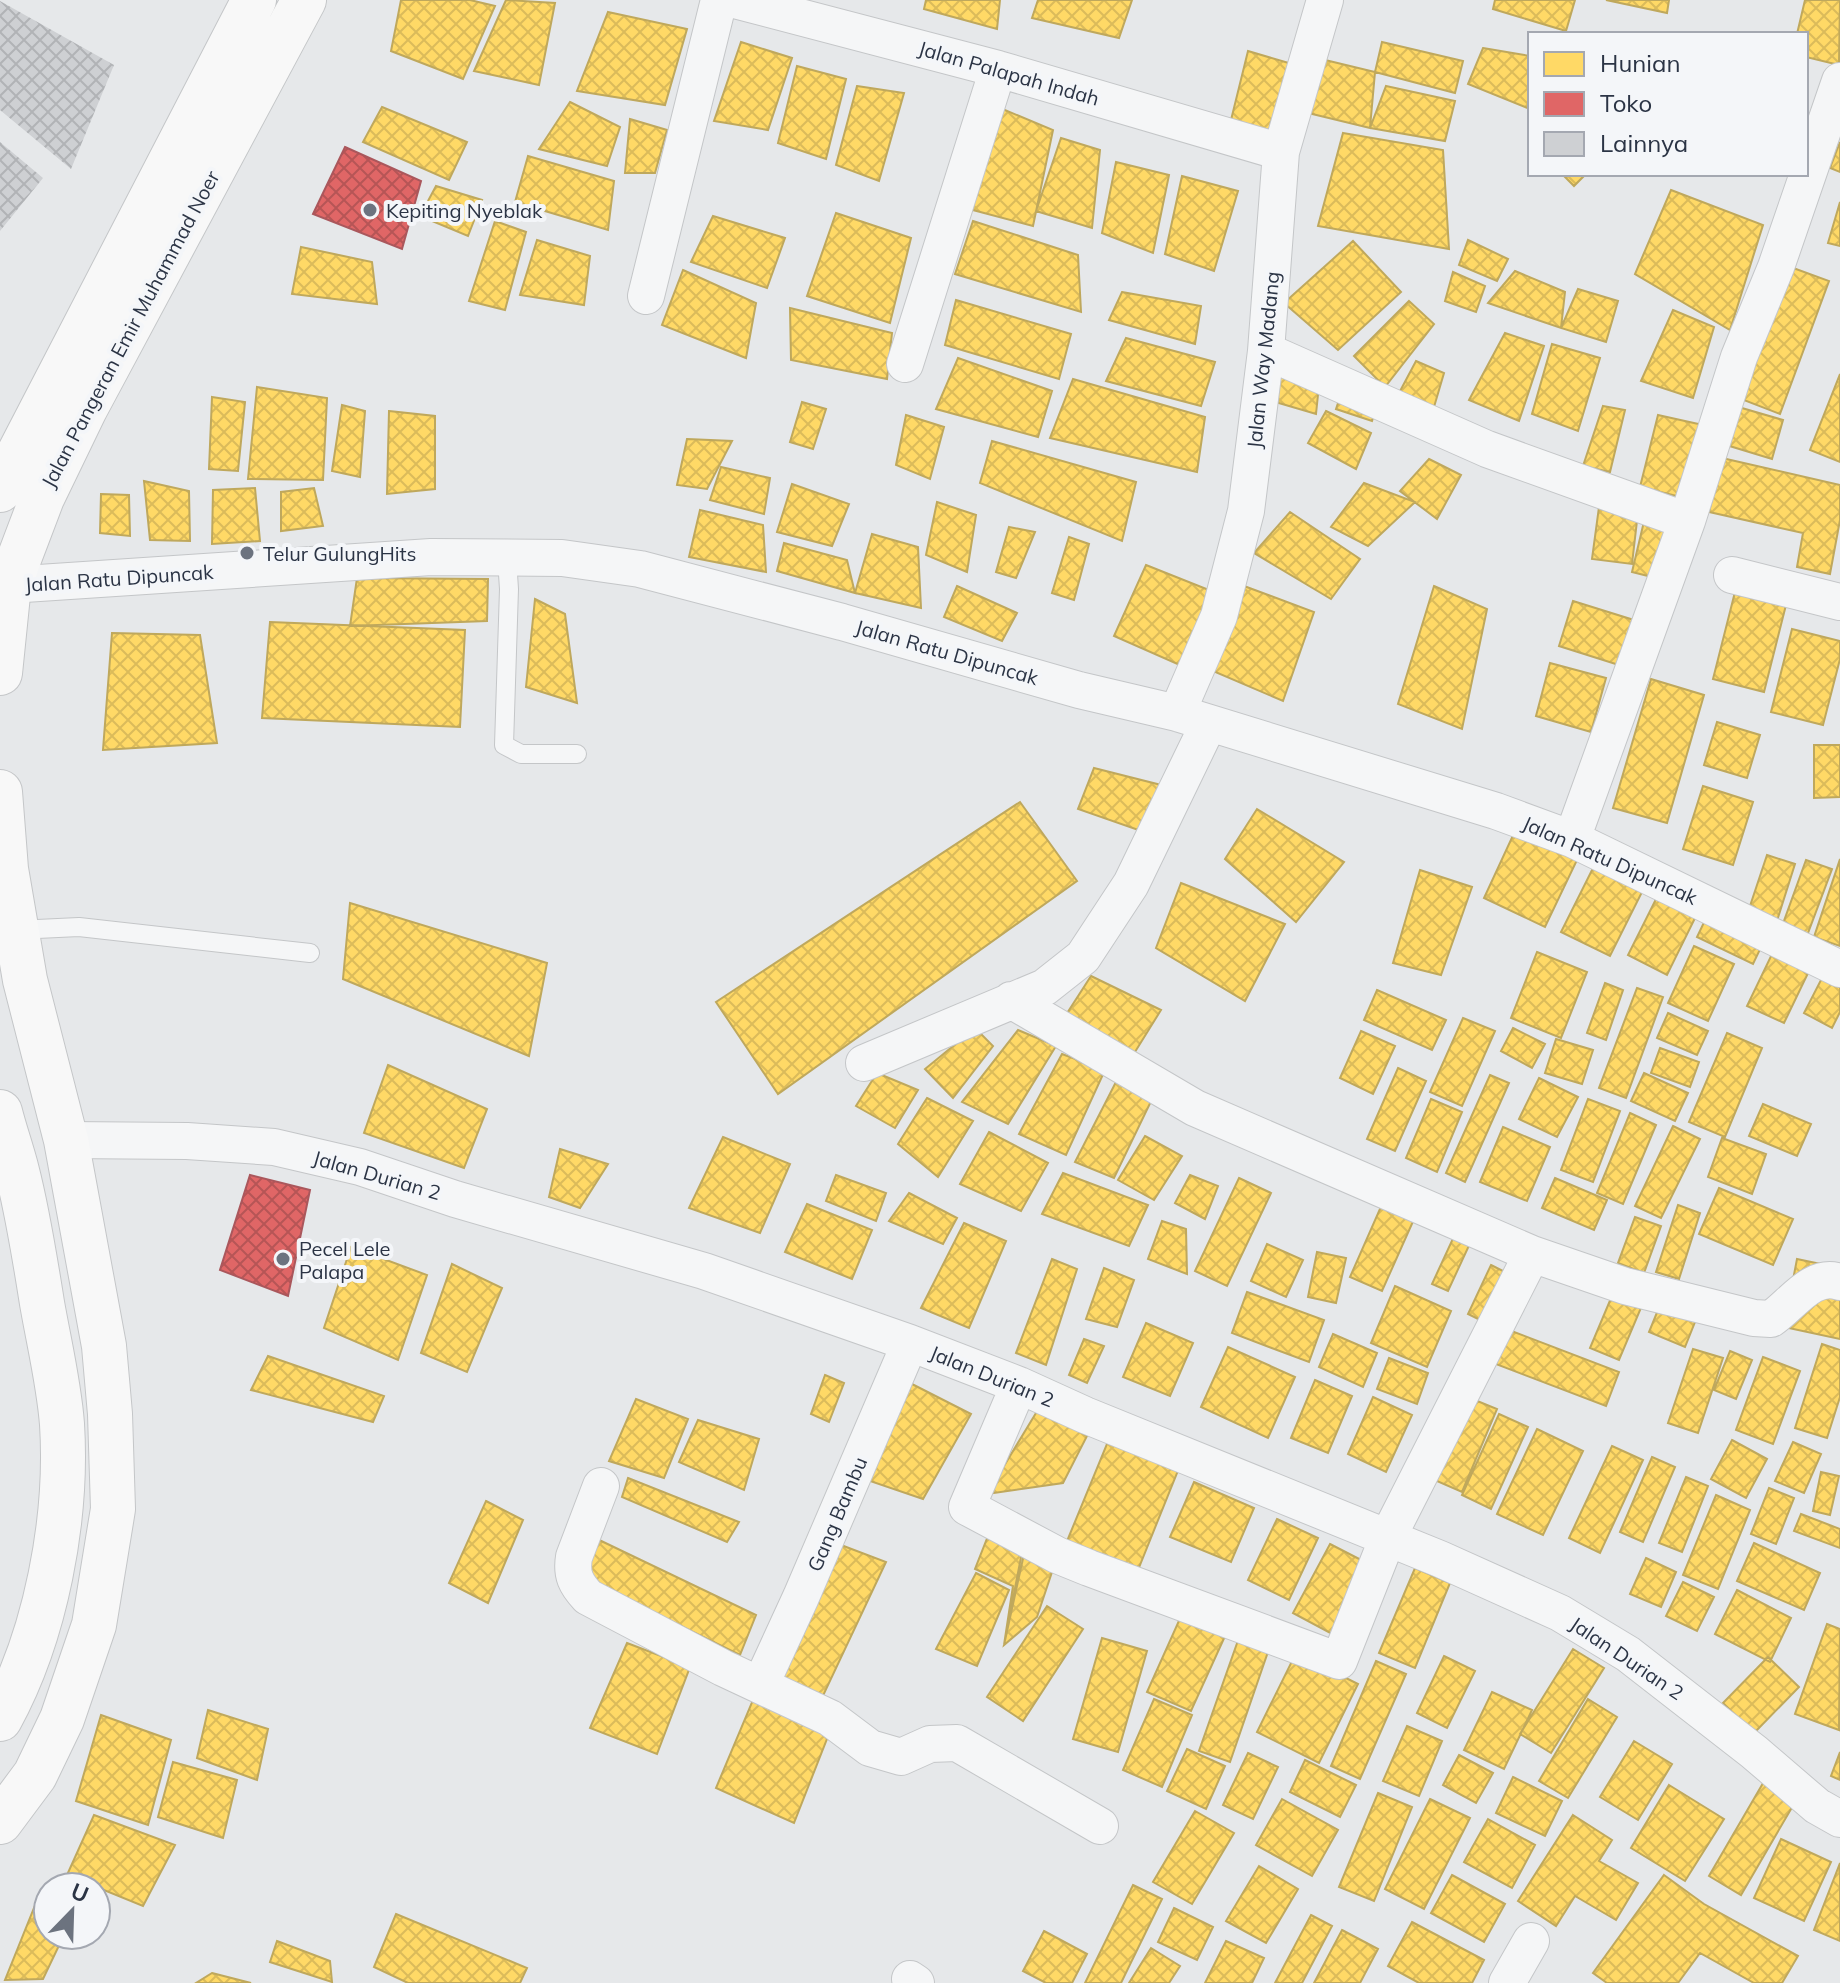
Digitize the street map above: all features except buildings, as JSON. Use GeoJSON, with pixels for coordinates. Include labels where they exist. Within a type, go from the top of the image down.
{"type":"FeatureCollection","features":[{"type":"Feature","properties":{"kind":"main road","name":"Jalan Pangeran Emir Muhammad Noer"},"geometry":{"type":"LineString","coordinates":[[0,673],[9,585],[68,400],[254,0]]}},
{"type":"Feature","properties":{"kind":"main road","name":"Jalan Pangeran Emir Muhammad Noer"},"geometry":{"type":"LineString","coordinates":[[0,490],[68,400],[304,0]]}},
{"type":"Feature","properties":{"kind":"main road"},"geometry":{"type":"LineString","coordinates":[[0,792],[6,869],[25,980],[66,1140],[89,1278],[104,1346],[113,1509],[94,1625],[49,1749],[35,1775],[0,1822]]}},
{"type":"Feature","properties":{"kind":"main road"},"geometry":{"type":"LineString","coordinates":[[0,1112],[9,1173],[39,1285],[62,1422],[62,1471],[53,1566],[41,1612],[10,1700],[0,1719]]}},
{"type":"Feature","properties":{"kind":"main road"},"geometry":{"type":"LineString","coordinates":[[39,1285],[89,1278]]}},
{"type":"Feature","properties":{"kind":"main road"},"geometry":{"type":"LineString","coordinates":[[0,1726],[49,1749]]}},
{"type":"Feature","properties":{"kind":"street"},"geometry":{"type":"LineString","coordinates":[[646,296],[719,0]]}},
{"type":"Feature","properties":{"kind":"street","name":"Jalan Palapah Indah"},"geometry":{"type":"LineString","coordinates":[[735,0],[998,69],[1281,152]]}},
{"type":"Feature","properties":{"kind":"street","name":"Jalan Way Madang"},"geometry":{"type":"LineString","coordinates":[[864,1063],[1045,987],[1083,957],[1131,884],[1193,718],[1246,511],[1266,351],[1281,152],[1325,0]]}},
{"type":"Feature","properties":{"kind":"street"},"geometry":{"type":"LineString","coordinates":[[905,364],[998,69]]}},
{"type":"Feature","properties":{"kind":"street"},"geometry":{"type":"LineString","coordinates":[[1808,174],[1840,81]]}},
{"type":"Feature","properties":{"kind":"street"},"geometry":{"type":"LineString","coordinates":[[1572,839],[1687,521],[1739,357],[1776,267],[1807,176]]}},
{"type":"Feature","properties":{"kind":"street"},"geometry":{"type":"LineString","coordinates":[[1266,351],[1487,449],[1687,521]]}},
{"type":"Feature","properties":{"kind":"street","name":"Jalan Ratu Dipuncak"},"geometry":{"type":"LineString","coordinates":[[9,585],[431,557],[562,558],[640,569],[842,622],[1079,690],[1193,718],[1496,811],[1572,839],[1840,969]]}},
{"type":"Feature","properties":{"kind":"street"},"geometry":{"type":"LineString","coordinates":[[1732,575],[1840,602]]}},
{"type":"Feature","properties":{"kind":"street"},"geometry":{"type":"LineString","coordinates":[[1011,1000],[1195,1108],[1532,1254],[1625,1286],[1754,1318],[1771,1319],[1813,1283],[1840,1282]]}},
{"type":"Feature","properties":{"kind":"street","name":"Jalan Durian 2"},"geometry":{"type":"LineString","coordinates":[[66,1140],[187,1141],[274,1147],[360,1167],[455,1199],[704,1271],[910,1343],[1388,1537],[1560,1613],[1628,1654],[1754,1752],[1817,1806],[1840,1819]]}},
{"type":"Feature","properties":{"kind":"street"},"geometry":{"type":"LineString","coordinates":[[1019,1385],[967,1507],[1057,1555],[1339,1661],[1388,1537],[1532,1254]]}},
{"type":"Feature","properties":{"kind":"street","name":"Gang Bambu"},"geometry":{"type":"LineString","coordinates":[[761,1684],[910,1343]]}},
{"type":"Feature","properties":{"kind":"street"},"geometry":{"type":"LineString","coordinates":[[601,1486],[572,1567],[577,1585],[588,1597],[723,1668],[830,1718],[870,1748],[901,1757],[930,1744],[957,1743],[1100,1826]]}},
{"type":"Feature","properties":{"kind":"street"},"geometry":{"type":"LineString","coordinates":[[1507,1983],[1531,1941]]}},
{"type":"Feature","properties":{"kind":"lane"},"geometry":{"type":"LineString","coordinates":[[507,559],[509,589],[504,745],[521,754],[577,754]]}},
{"type":"Feature","properties":{"kind":"lane"},"geometry":{"type":"LineString","coordinates":[[16,930],[79,927],[310,953]]}},
{"type":"Feature","properties":{"kind":"place","name":"Kepiting Nyeblak"},"geometry":{"type":"Point","coordinates":[370,210]}},
{"type":"Feature","properties":{"kind":"place","name":"Telur GulungHits"},"geometry":{"type":"Point","coordinates":[247,553]}},
{"type":"Feature","properties":{"kind":"place","name":"Pecel Lele Palapa"},"geometry":{"type":"Point","coordinates":[283,1259]}}]}
